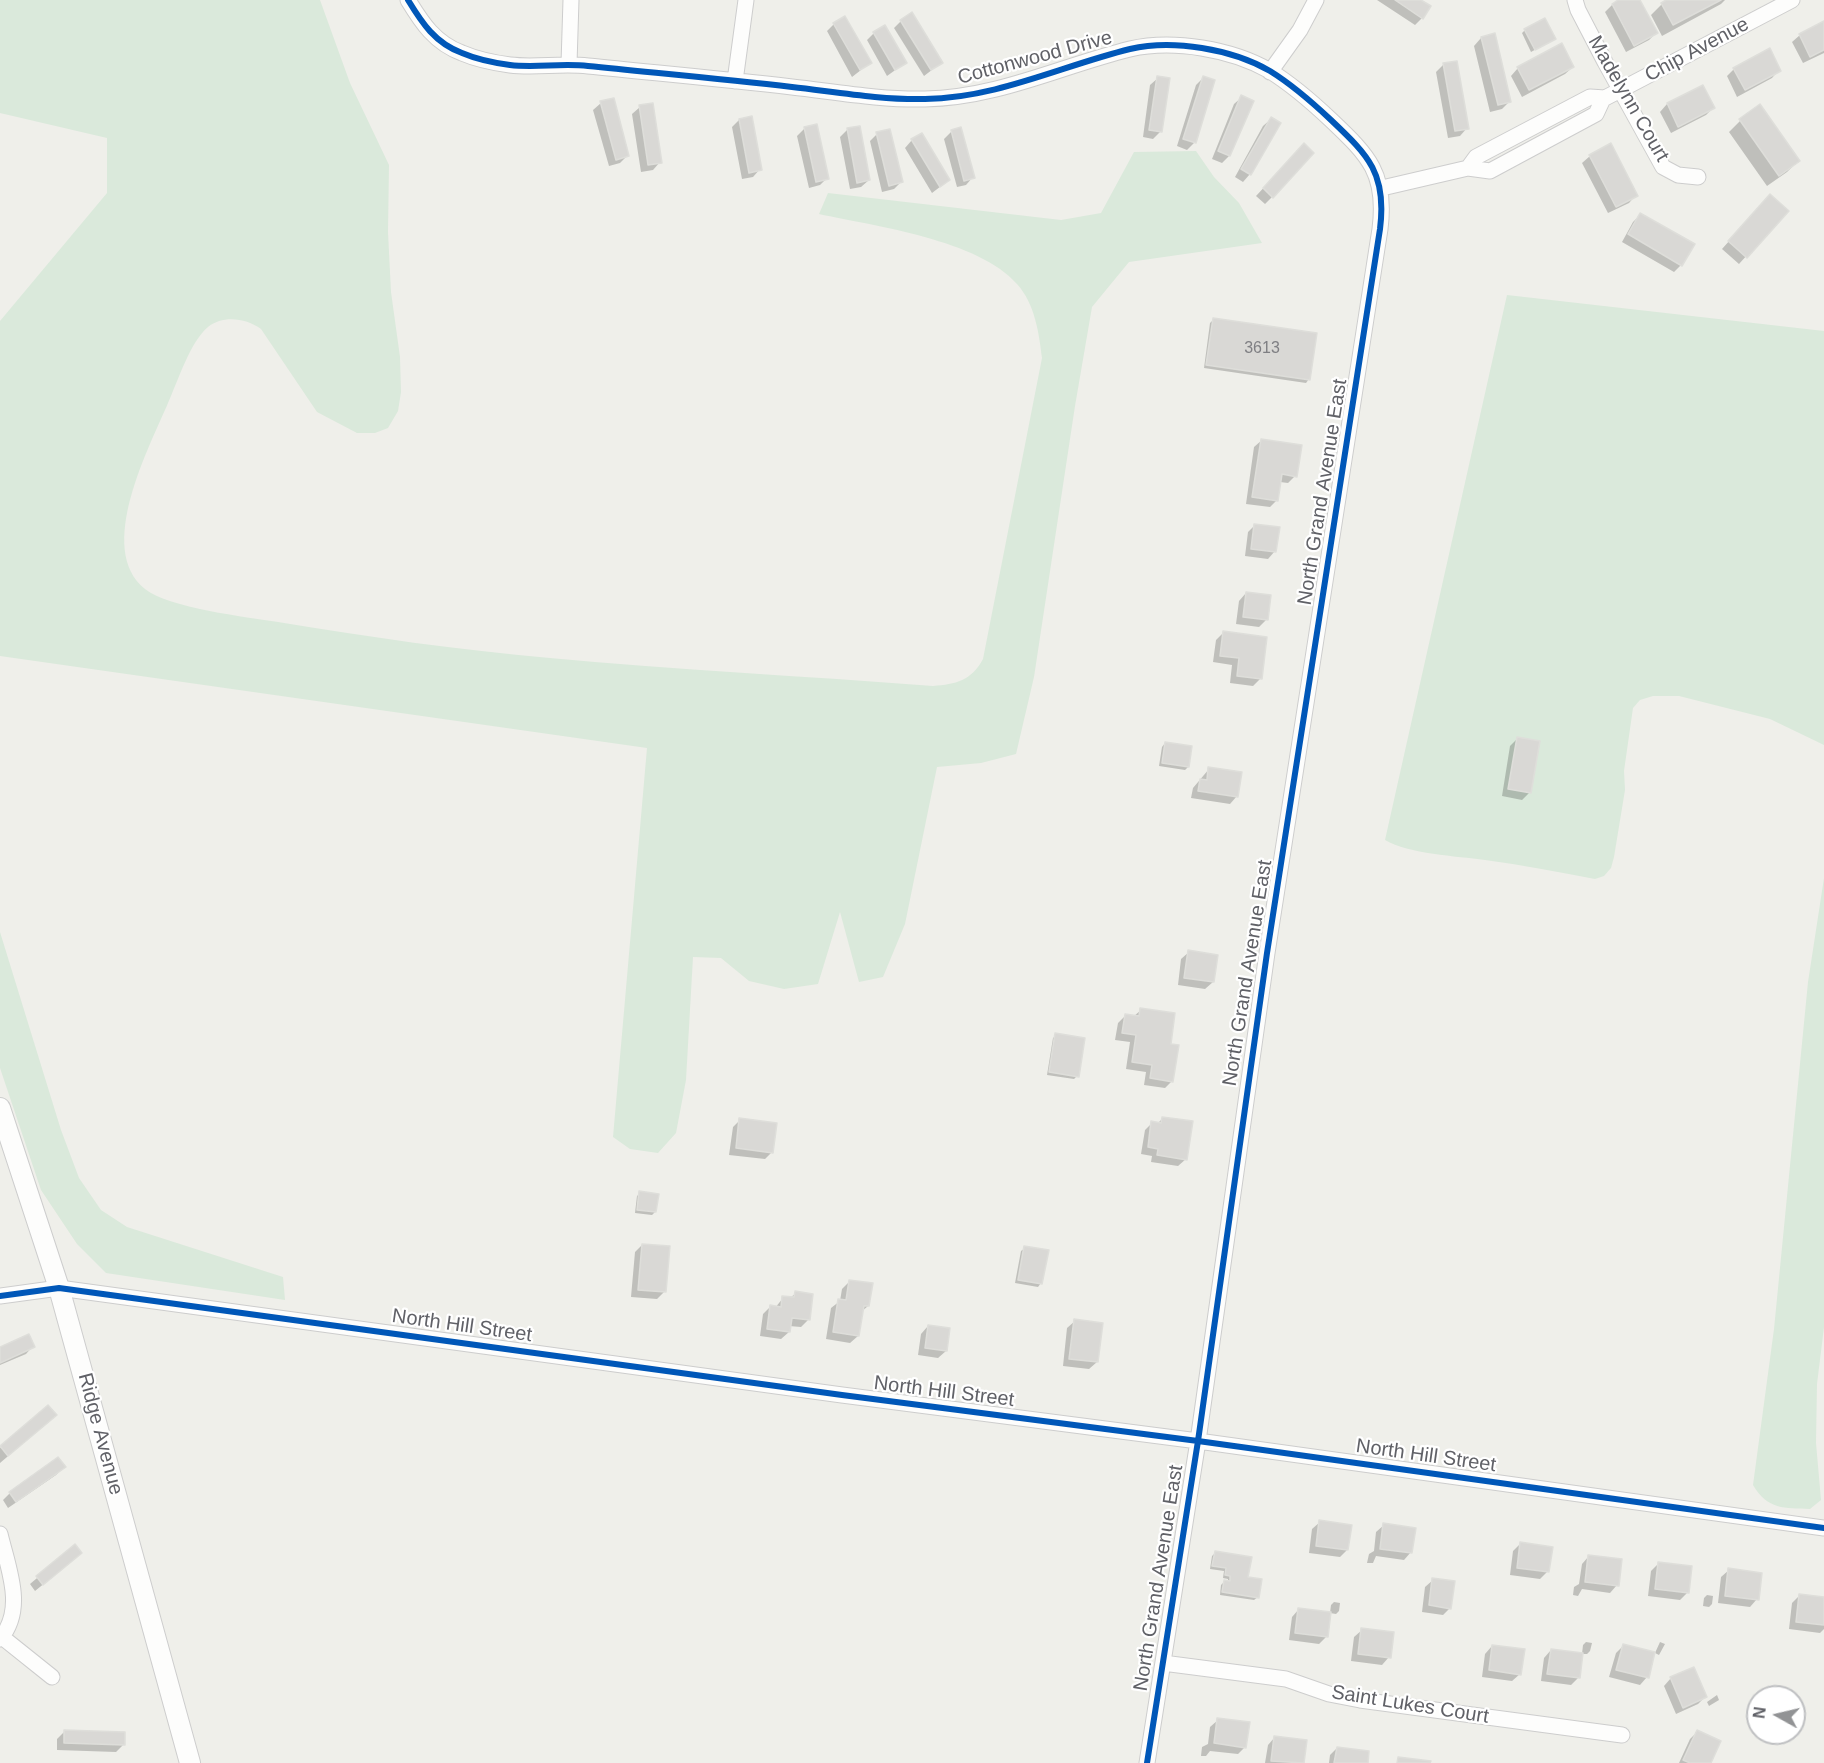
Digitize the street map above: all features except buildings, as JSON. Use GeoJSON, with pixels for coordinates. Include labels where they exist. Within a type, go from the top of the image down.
{"type":"FeatureCollection","features":[{"type":"Feature","properties":{"kind":"street","name":"Cottonwood Drive"},"geometry":{"type":"LineString","coordinates":[[408,0],[435,39],[462,54],[511,66],[569,64],[860,95],[924,99],[975,95],[1132,49],[1164,45],[1210,49],[1240,58],[1270,72],[1319,109],[1350,138],[1373,168],[1382,188]]}},
{"type":"Feature","properties":{"kind":"street"},"geometry":{"type":"LineString","coordinates":[[569,64],[570,0]]}},
{"type":"Feature","properties":{"kind":"street"},"geometry":{"type":"LineString","coordinates":[[735,81],[746,0]]}},
{"type":"Feature","properties":{"kind":"street"},"geometry":{"type":"LineString","coordinates":[[1270,72],[1300,30],[1316,0]]}},
{"type":"Feature","properties":{"kind":"street","name":"Madelynn Court"},"geometry":{"type":"LineString","coordinates":[[1575,0],[1620,90],[1664,167],[1678,175],[1698,177]]}},
{"type":"Feature","properties":{"kind":"street","name":"Chip Avenue"},"geometry":{"type":"LineString","coordinates":[[1468,168],[1476,157],[1561,112],[1590,97],[1603,99],[1792,0]]}},
{"type":"Feature","properties":{"kind":"street","name":"Chip Avenue"},"geometry":{"type":"LineString","coordinates":[[1382,188],[1468,168],[1490,171],[1596,114],[1603,99]]}},
{"type":"Feature","properties":{"kind":"street"},"geometry":{"type":"LineString","coordinates":[[1561,112],[1570,128]]}},
{"type":"Feature","properties":{"kind":"street","name":"North Grand Avenue East"},"geometry":{"type":"LineString","coordinates":[[1147,1763],[1198,1441],[1265,964],[1380,229],[1382,188]]}},
{"type":"Feature","properties":{"kind":"street","name":"Ridge Avenue"},"geometry":{"type":"LineString","coordinates":[[0,1108],[59,1288],[190,1763]]}},
{"type":"Feature","properties":{"kind":"street","name":"North Hill Street"},"geometry":{"type":"LineString","coordinates":[[0,1296],[59,1288],[842,1395],[1198,1441],[1824,1528]]}},
{"type":"Feature","properties":{"kind":"street"},"geometry":{"type":"LineString","coordinates":[[0,1534],[15,1608],[8,1629],[1,1638],[52,1677]]}},
{"type":"Feature","properties":{"kind":"street","name":"Saint Lukes Court"},"geometry":{"type":"LineString","coordinates":[[1163,1663],[1286,1679],[1329,1694],[1360,1700],[1622,1736]]}},
{"type":"Feature","properties":{"kind":"green space"},"geometry":{"type":"Polygon","coordinates":[[[0,0],[320,0],[350,83],[389,165],[388,232],[391,292],[400,357],[401,392],[398,411],[388,428],[375,433],[357,433],[317,412],[261,329],[242,320],[227,319],[208,327],[196,342],[149,445],[139,471],[125,524],[125,549],[131,571],[145,589],[156,596],[208,611],[380,638],[516,655],[933,686],[962,680],[973,672],[983,659],[1042,358],[1035,319],[1023,292],[1000,269],[978,256],[925,237],[819,214],[828,193],[1061,220],[1101,213],[1134,152],[1196,151],[1214,177],[1239,203],[1262,243],[1129,262],[1092,307],[1034,677],[1016,754],[981,763],[937,767],[905,924],[883,977],[859,982],[840,912],[818,984],[784,989],[749,981],[721,958],[693,957],[686,1080],[676,1133],[658,1153],[630,1149],[613,1137],[647,748],[0,656],[0,321],[107,193],[107,138],[0,113],[0,0]]]}},
{"type":"Feature","properties":{"kind":"green space"},"geometry":{"type":"Polygon","coordinates":[[[1507,295],[1824,331],[1824,745],[1770,719],[1679,696],[1653,696],[1640,700],[1633,708],[1624,771],[1625,790],[1614,857],[1611,868],[1604,876],[1595,879],[1513,864],[1433,854],[1395,845],[1385,840],[1507,295]]]}},
{"type":"Feature","properties":{"kind":"green space"},"geometry":{"type":"Polygon","coordinates":[[[1824,878],[1824,1327],[1817,1384],[1816,1443],[1821,1500],[1810,1509],[1784,1508],[1765,1499],[1753,1485],[1774,1329],[1808,982],[1824,878]]]}},
{"type":"Feature","properties":{"kind":"green space"},"geometry":{"type":"Polygon","coordinates":[[[0,932],[61,1130],[79,1178],[101,1210],[127,1227],[283,1277],[285,1300],[106,1273],[77,1244],[41,1190],[0,1068],[0,932]]]}},
{"type":"Feature","properties":{"kind":"cycle path"},"geometry":{"type":"LineString","coordinates":[[408,0],[424,24],[444,44],[467,55],[492,62],[519,66],[588,66],[892,98],[925,99],[978,93],[1029,80],[1104,56],[1147,46],[1202,48],[1255,63],[1278,76],[1309,100],[1356,144],[1378,180],[1381,194],[1380,229],[1267,953],[1198,1441],[1147,1763]]}},
{"type":"Feature","properties":{"kind":"cycle path"},"geometry":{"type":"LineString","coordinates":[[0,1296],[59,1288],[842,1395],[1198,1441],[1824,1528]]}}]}
